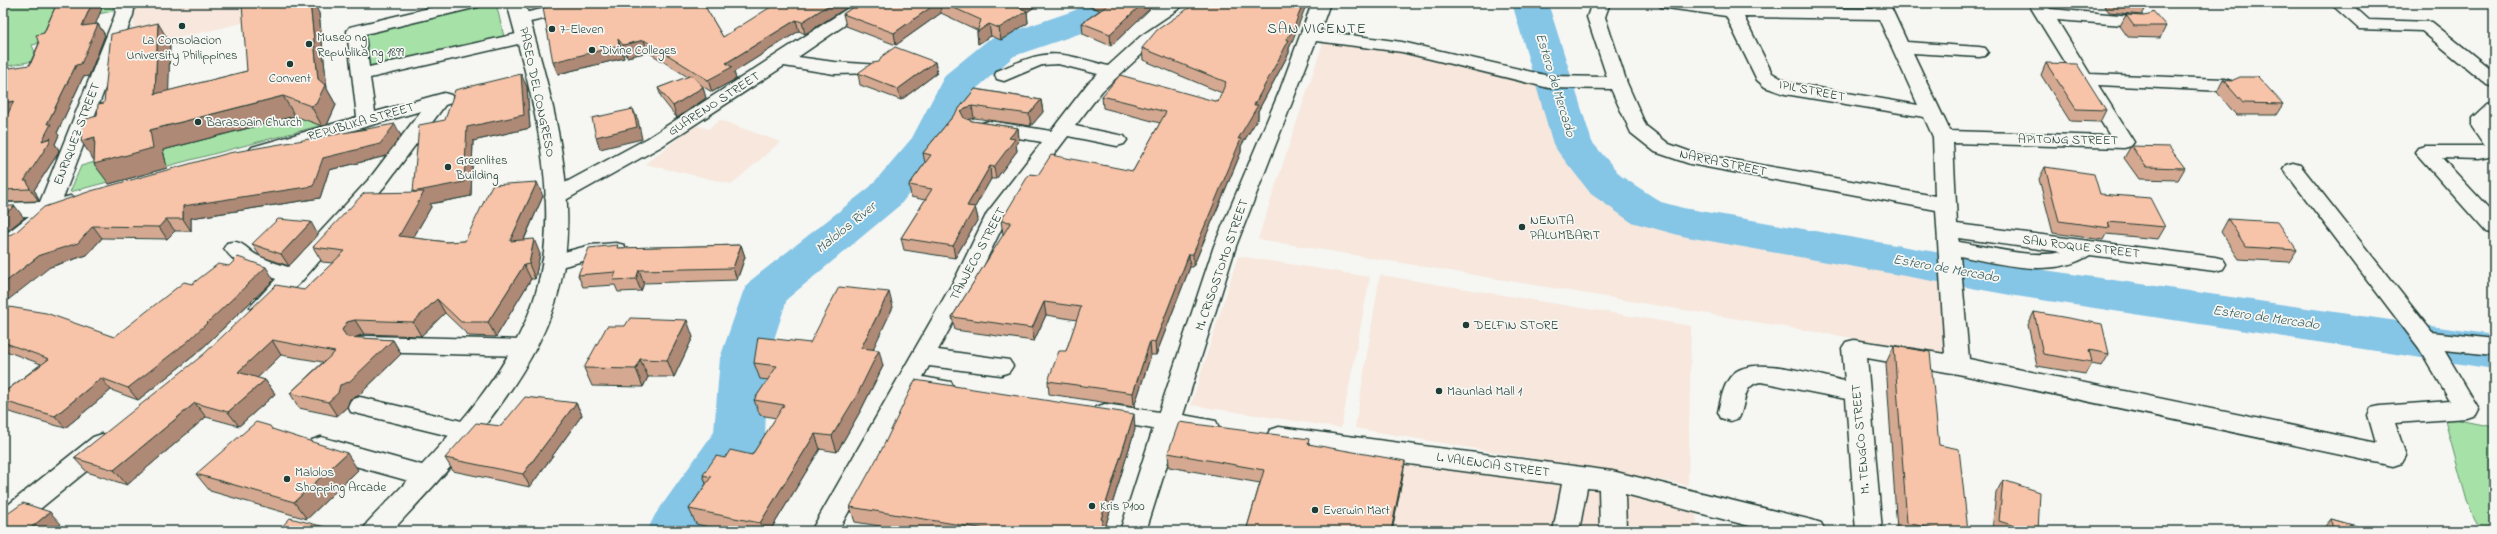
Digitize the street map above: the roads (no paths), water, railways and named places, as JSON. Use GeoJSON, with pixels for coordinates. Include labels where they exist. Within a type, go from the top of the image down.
{"type":"FeatureCollection","features":[{"type":"Feature","properties":{"kind":"street","name":"ENRIQUEZ STREET"},"geometry":{"type":"LineString","coordinates":[[3,247],[39,219],[48,209],[124,15],[126,3]]}},
{"type":"Feature","properties":{"kind":"street"},"geometry":{"type":"LineString","coordinates":[[367,121],[360,75],[356,31],[472,3]]}},
{"type":"Feature","properties":{"kind":"street"},"geometry":{"type":"LineString","coordinates":[[360,75],[521,20],[593,3]]}},
{"type":"Feature","properties":{"kind":"street","name":"GUARENO STREET"},"geometry":{"type":"LineString","coordinates":[[555,197],[655,142],[868,3]]}},
{"type":"Feature","properties":{"kind":"street","name":"TANJECO STREET"},"geometry":{"type":"LineString","coordinates":[[824,531],[967,276],[998,213],[1095,87],[1147,40],[1202,3]]}},
{"type":"Feature","properties":{"kind":"street","name":"M. CRISOSTOMO STREET"},"geometry":{"type":"LineString","coordinates":[[1133,531],[1225,246],[1289,90],[1321,3]]}},
{"type":"Feature","properties":{"kind":"street","name":"NARRA STREET"},"geometry":{"type":"LineString","coordinates":[[1601,3],[1596,17],[1618,83],[1638,129],[1662,148],[1690,158],[1946,205]]}},
{"type":"Feature","properties":{"kind":"street"},"geometry":{"type":"LineString","coordinates":[[1667,3],[1733,12],[1883,8],[1943,137],[1946,205],[1958,365],[2393,456],[2380,415],[2466,409],[2443,366],[2426,341],[2292,169]]}},
{"type":"Feature","properties":{"kind":"street"},"geometry":{"type":"LineString","coordinates":[[2339,3],[2365,25],[2426,26],[2494,80]]}},
{"type":"Feature","properties":{"kind":"street"},"geometry":{"type":"LineString","coordinates":[[2041,8],[2137,21]]}},
{"type":"Feature","properties":{"kind":"street","name":"APITONG STREET"},"geometry":{"type":"LineString","coordinates":[[1943,137],[2124,142],[2041,8]]}},
{"type":"Feature","properties":{"kind":"street","name":"IPIL STREET"},"geometry":{"type":"LineString","coordinates":[[1733,12],[1764,76],[1772,83],[1785,88],[1933,113]]}},
{"type":"Feature","properties":{"kind":"street","name":"PASEO DEL CONGRESO"},"geometry":{"type":"LineString","coordinates":[[376,531],[466,431],[498,388],[530,336],[549,286],[553,262],[555,197],[550,147],[528,77],[521,20]]}},
{"type":"Feature","properties":{"kind":"street"},"geometry":{"type":"LineString","coordinates":[[1309,35],[1402,47],[1549,82],[1618,83]]}},
{"type":"Feature","properties":{"kind":"street"},"geometry":{"type":"LineString","coordinates":[[1901,47],[1980,52]]}},
{"type":"Feature","properties":{"kind":"street"},"geometry":{"type":"LineString","coordinates":[[1004,76],[1038,60],[1058,58],[1111,72]]}},
{"type":"Feature","properties":{"kind":"street"},"geometry":{"type":"LineString","coordinates":[[781,60],[827,67],[873,69]]}},
{"type":"Feature","properties":{"kind":"street"},"geometry":{"type":"LineString","coordinates":[[2086,79],[2224,86]]}},
{"type":"Feature","properties":{"kind":"street","name":"REPUBLIKA STREET"},"geometry":{"type":"LineString","coordinates":[[238,157],[460,95]]}},
{"type":"Feature","properties":{"kind":"street"},"geometry":{"type":"LineString","coordinates":[[243,324],[293,277],[370,194],[410,143],[438,101]]}},
{"type":"Feature","properties":{"kind":"street"},"geometry":{"type":"LineString","coordinates":[[2494,108],[2482,118],[2482,127],[2494,145]]}},
{"type":"Feature","properties":{"kind":"street"},"geometry":{"type":"LineString","coordinates":[[974,125],[1117,140]]}},
{"type":"Feature","properties":{"kind":"street"},"geometry":{"type":"LineString","coordinates":[[2494,150],[2478,153],[2425,152],[2494,227]]}},
{"type":"Feature","properties":{"kind":"street"},"geometry":{"type":"LineString","coordinates":[[3,210],[48,209],[86,198]]}},
{"type":"Feature","properties":{"kind":"street","name":"SAN ROQUE STREET"},"geometry":{"type":"LineString","coordinates":[[1949,246],[2026,258],[2055,260],[2071,257],[2085,248],[2215,264]]}},
{"type":"Feature","properties":{"kind":"street"},"geometry":{"type":"LineString","coordinates":[[235,248],[251,262],[293,277]]}},
{"type":"Feature","properties":{"kind":"street"},"geometry":{"type":"LineString","coordinates":[[553,262],[591,252],[636,249]]}},
{"type":"Feature","properties":{"kind":"street"},"geometry":{"type":"LineString","coordinates":[[2426,341],[2494,347]]}},
{"type":"Feature","properties":{"kind":"street"},"geometry":{"type":"LineString","coordinates":[[364,344],[523,348]]}},
{"type":"Feature","properties":{"kind":"street","name":"M. TENGCO STREET"},"geometry":{"type":"LineString","coordinates":[[1869,531],[1854,348],[1958,365]]}},
{"type":"Feature","properties":{"kind":"street"},"geometry":{"type":"LineString","coordinates":[[921,357],[1001,366]]}},
{"type":"Feature","properties":{"kind":"street"},"geometry":{"type":"LineString","coordinates":[[1730,412],[1738,382],[1747,374],[1761,373],[1858,393]]}},
{"type":"Feature","properties":{"kind":"street"},"geometry":{"type":"LineString","coordinates":[[906,383],[960,391]]}},
{"type":"Feature","properties":{"kind":"street"},"geometry":{"type":"LineString","coordinates":[[360,406],[466,431]]}},
{"type":"Feature","properties":{"kind":"street","name":"L. VALENCIA STREET"},"geometry":{"type":"LineString","coordinates":[[1084,410],[1169,423],[1612,481],[1812,531]]}},
{"type":"Feature","properties":{"kind":"street"},"geometry":{"type":"LineString","coordinates":[[3,524],[119,430]]}},
{"type":"Feature","properties":{"kind":"street"},"geometry":{"type":"LineString","coordinates":[[300,440],[349,456],[427,476]]}},
{"type":"Feature","properties":{"kind":"street"},"geometry":{"type":"LineString","coordinates":[[1566,531],[1576,476]]}},
{"type":"Feature","properties":{"kind":"street"},"geometry":{"type":"LineString","coordinates":[[1612,481],[1613,531]]}},
{"type":"Feature","properties":{"kind":"waterway","name":"Malolos River"},"geometry":{"type":"LineString","coordinates":[[674,531],[739,436],[744,358],[766,292],[885,196],[930,142],[959,83],[1001,48],[1086,19],[1116,3]]}},
{"type":"Feature","properties":{"kind":"waterway","name":"Estero de Mercado"},"geometry":{"type":"LineString","coordinates":[[1530,3],[1573,144],[1606,185],[1646,212],[1682,222],[2016,281],[2494,352]]}},
{"type":"Feature","properties":{"kind":"place","name":"La Consolacion University Philippines"},"geometry":{"type":"Point","coordinates":[182,26]}},
{"type":"Feature","properties":{"kind":"place","name":"7-Eleven"},"geometry":{"type":"Point","coordinates":[552,29]}},
{"type":"Feature","properties":{"kind":"place","name":"Museo ng Republika ng 1899"},"geometry":{"type":"Point","coordinates":[309,44]}},
{"type":"Feature","properties":{"kind":"place","name":"Divine Colleges"},"geometry":{"type":"Point","coordinates":[592,50]}},
{"type":"Feature","properties":{"kind":"place","name":"Convent"},"geometry":{"type":"Point","coordinates":[290,64]}},
{"type":"Feature","properties":{"kind":"place","name":"Barasoain Church"},"geometry":{"type":"Point","coordinates":[198,122]}},
{"type":"Feature","properties":{"kind":"place","name":"Greenlites Building"},"geometry":{"type":"Point","coordinates":[448,167]}},
{"type":"Feature","properties":{"kind":"place","name":"NENITA PALUMBARIT"},"geometry":{"type":"Point","coordinates":[1522,227]}},
{"type":"Feature","properties":{"kind":"place","name":"DELFIN STORE"},"geometry":{"type":"Point","coordinates":[1466,325]}},
{"type":"Feature","properties":{"kind":"place","name":"Maunlad Mall 1"},"geometry":{"type":"Point","coordinates":[1439,391]}},
{"type":"Feature","properties":{"kind":"place","name":"Malolos Shopping Arcade"},"geometry":{"type":"Point","coordinates":[287,479]}},
{"type":"Feature","properties":{"kind":"place","name":"Kris P100"},"geometry":{"type":"Point","coordinates":[1092,506]}},
{"type":"Feature","properties":{"kind":"place","name":"Everwin Mart"},"geometry":{"type":"Point","coordinates":[1315,510]}},
{"type":"Feature","properties":{"kind":"district","name":"SAN VICENTE"},"geometry":{"type":"Point","coordinates":[1317,29]}}]}
